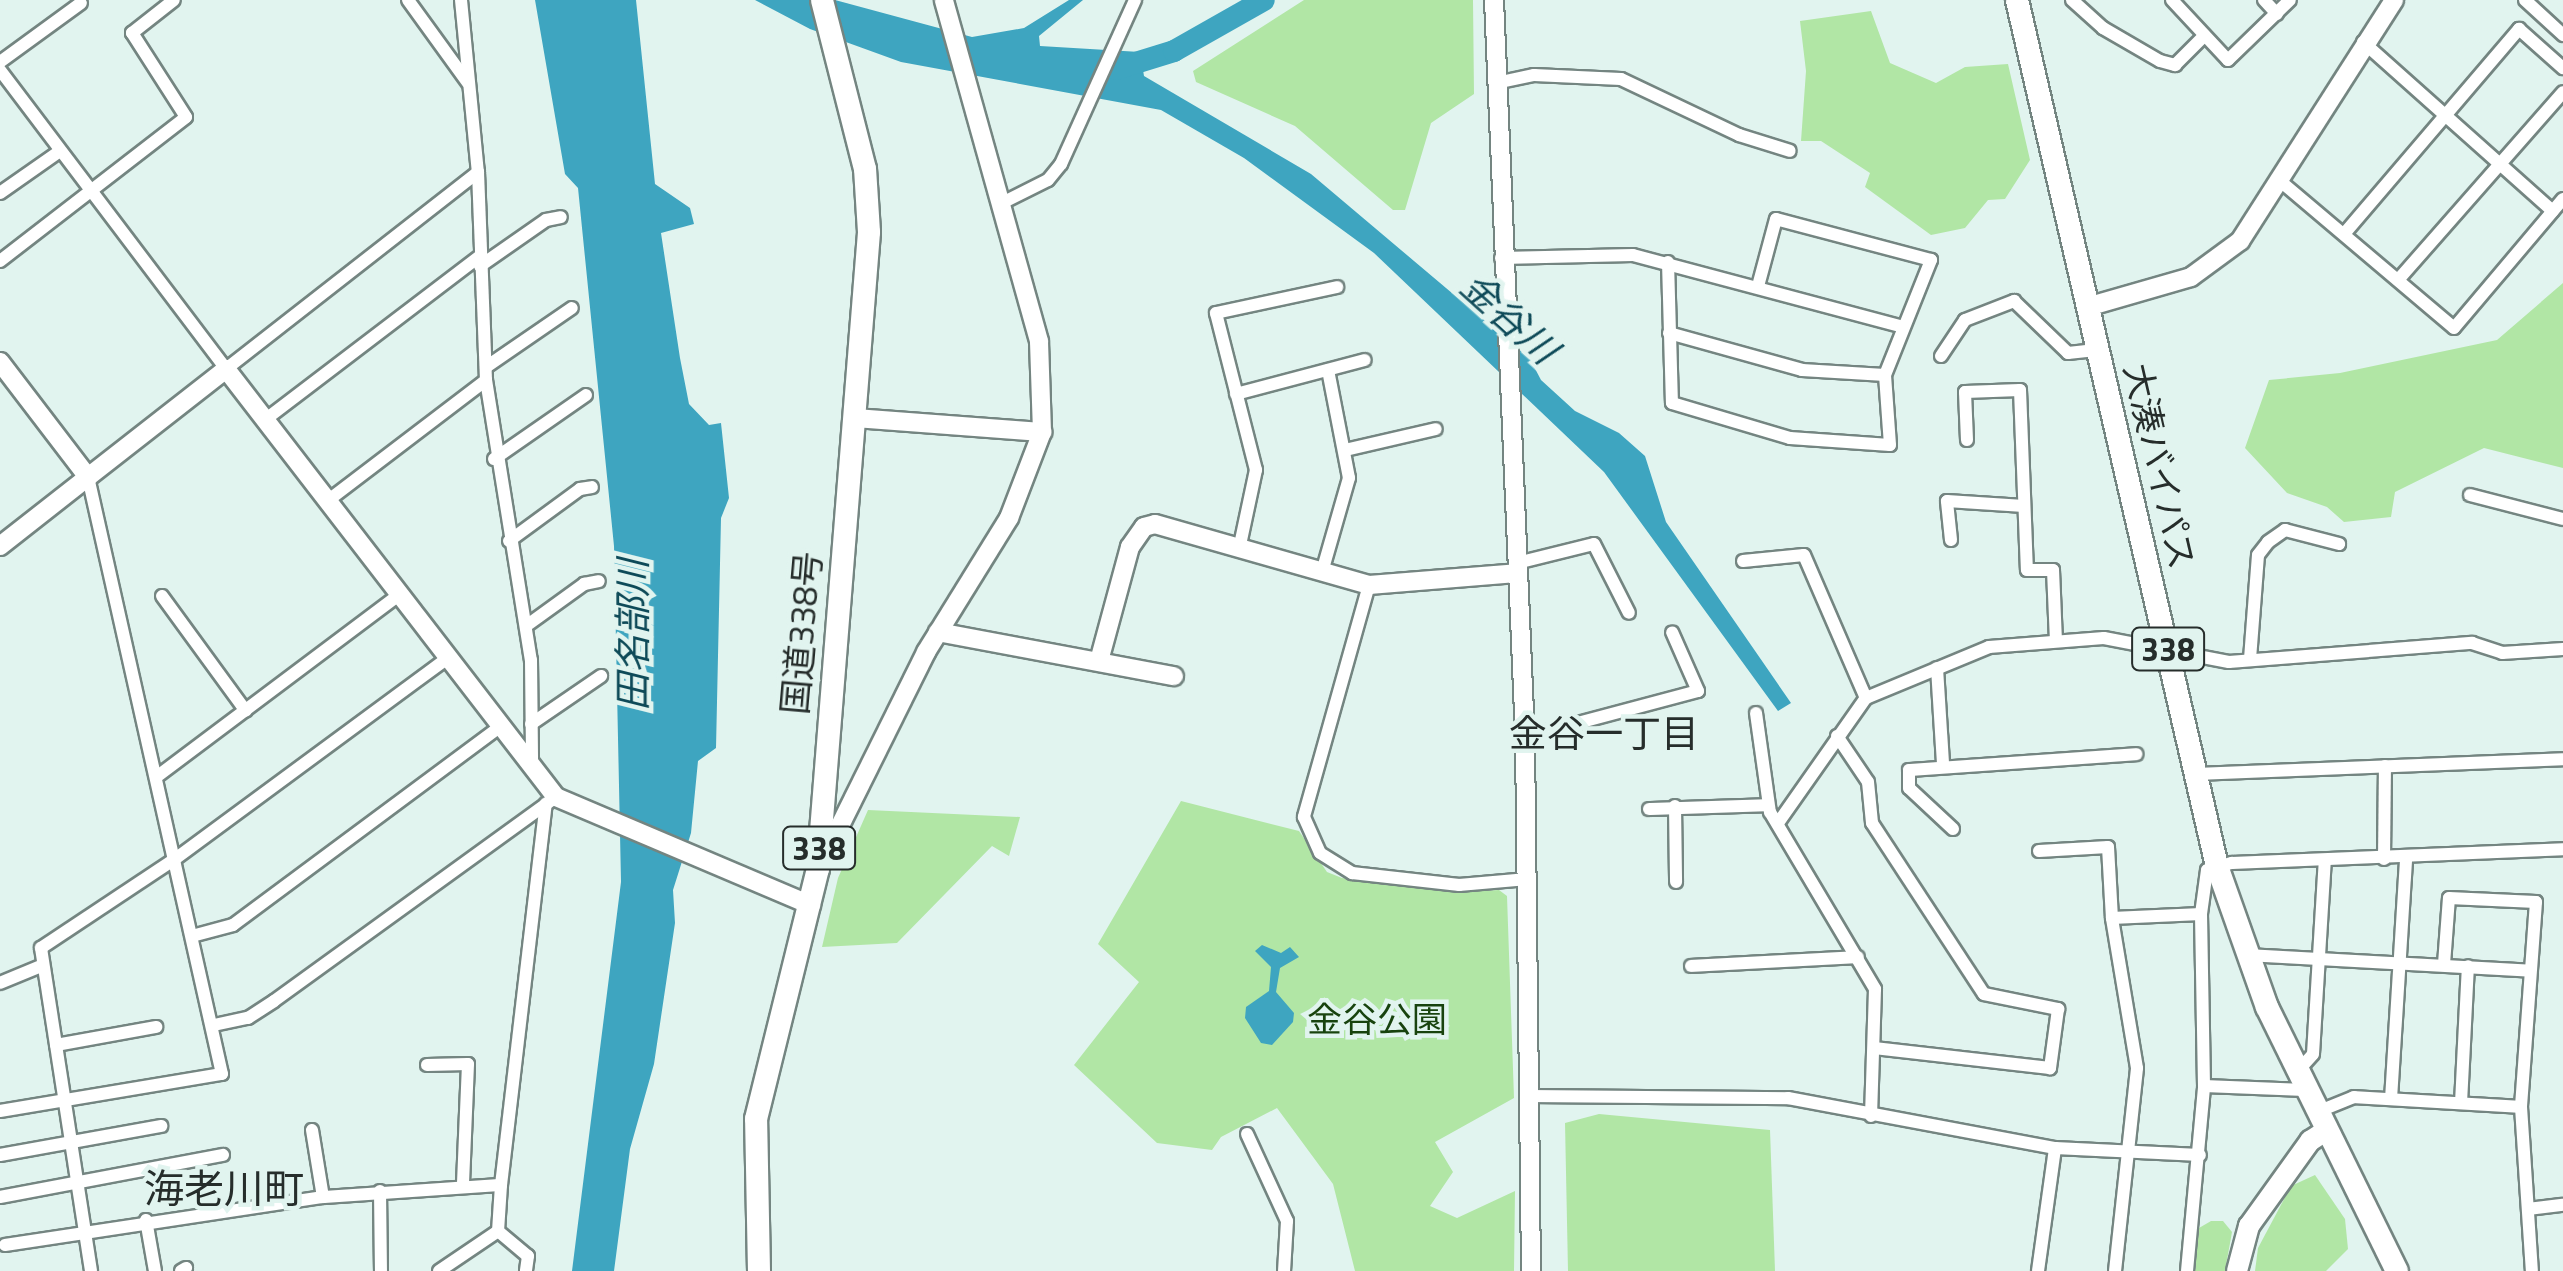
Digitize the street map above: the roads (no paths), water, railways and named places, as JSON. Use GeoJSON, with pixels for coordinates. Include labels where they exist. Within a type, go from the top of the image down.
{"type":"FeatureCollection","features":[{"type":"Feature","properties":{"kind":"highway","name":"国道338号"},"geometry":{"type":"LineString","coordinates":[[759,1271],[756,1119],[818,869],[869,232],[865,169],[822,0]]}},
{"type":"Feature","properties":{"kind":"highway","name":"大湊バイパス"},"geometry":{"type":"LineString","coordinates":[[2017,0],[2217,866],[2246,955],[2301,1081],[2398,1271]]}},
{"type":"Feature","properties":{"kind":"main road"},"geometry":{"type":"LineString","coordinates":[[2237,1271],[2249,1226],[2322,1121]]}},
{"type":"Feature","properties":{"kind":"street"},"geometry":{"type":"LineString","coordinates":[[0,260],[186,117],[132,33],[174,0]]}},
{"type":"Feature","properties":{"kind":"street"},"geometry":{"type":"LineString","coordinates":[[408,0],[469,84]]}},
{"type":"Feature","properties":{"kind":"street"},"geometry":{"type":"LineString","coordinates":[[461,0],[478,172],[486,373],[494,460],[526,626],[532,764]]}},
{"type":"Feature","properties":{"kind":"street"},"geometry":{"type":"LineString","coordinates":[[818,869],[938,632],[1010,518],[1042,432],[1039,341],[972,88],[944,0]]}},
{"type":"Feature","properties":{"kind":"street"},"geometry":{"type":"LineString","coordinates":[[1002,202],[1048,180],[1089,107],[1135,0]]}},
{"type":"Feature","properties":{"kind":"street"},"geometry":{"type":"LineString","coordinates":[[1494,0],[1501,258],[1525,737],[1534,1096],[1531,1271]]}},
{"type":"Feature","properties":{"kind":"street"},"geometry":{"type":"LineString","coordinates":[[2072,0],[2104,28],[2160,61],[2176,65],[2204,36]]}},
{"type":"Feature","properties":{"kind":"street"},"geometry":{"type":"LineString","coordinates":[[2172,0],[2228,60],[2290,0]]}},
{"type":"Feature","properties":{"kind":"street"},"geometry":{"type":"LineString","coordinates":[[2264,0],[2277,14]]}},
{"type":"Feature","properties":{"kind":"street"},"geometry":{"type":"LineString","coordinates":[[2087,308],[2166,288],[2204,268],[2240,241],[2363,42],[2394,0]]}},
{"type":"Feature","properties":{"kind":"street"},"geometry":{"type":"LineString","coordinates":[[2525,0],[2560,25]]}},
{"type":"Feature","properties":{"kind":"street"},"geometry":{"type":"LineString","coordinates":[[81,3],[0,66],[90,191],[330,498],[498,728],[532,764],[551,800],[498,1231]]}},
{"type":"Feature","properties":{"kind":"street"},"geometry":{"type":"LineString","coordinates":[[2344,234],[2518,29],[2563,68]]}},
{"type":"Feature","properties":{"kind":"street"},"geometry":{"type":"LineString","coordinates":[[2279,180],[2454,328],[2558,205],[2499,164],[2363,42]]}},
{"type":"Feature","properties":{"kind":"street"},"geometry":{"type":"LineString","coordinates":[[1496,82],[1534,75],[1621,79],[1739,135],[1790,150]]}},
{"type":"Feature","properties":{"kind":"street"},"geometry":{"type":"LineString","coordinates":[[2398,280],[2563,92]]}},
{"type":"Feature","properties":{"kind":"street"},"geometry":{"type":"LineString","coordinates":[[0,193],[60,150]]}},
{"type":"Feature","properties":{"kind":"street"},"geometry":{"type":"LineString","coordinates":[[0,546],[478,172]]}},
{"type":"Feature","properties":{"kind":"street"},"geometry":{"type":"LineString","coordinates":[[266,419],[480,261],[546,220],[561,217]]}},
{"type":"Feature","properties":{"kind":"street"},"geometry":{"type":"LineString","coordinates":[[1668,262],[1672,403],[1790,438],[1890,444],[1885,375],[1931,260],[1776,219],[1758,286]]}},
{"type":"Feature","properties":{"kind":"street"},"geometry":{"type":"LineString","coordinates":[[1501,258],[1634,254],[1902,326]]}},
{"type":"Feature","properties":{"kind":"street"},"geometry":{"type":"LineString","coordinates":[[1240,545],[1257,480],[1216,313],[1337,287]]}},
{"type":"Feature","properties":{"kind":"street"},"geometry":{"type":"LineString","coordinates":[[1941,356],[1965,320],[2014,301],[2068,353],[2096,350]]}},
{"type":"Feature","properties":{"kind":"street"},"geometry":{"type":"LineString","coordinates":[[330,498],[572,308]]}},
{"type":"Feature","properties":{"kind":"street"},"geometry":{"type":"LineString","coordinates":[[1669,333],[1802,370],[1885,375]]}},
{"type":"Feature","properties":{"kind":"street"},"geometry":{"type":"LineString","coordinates":[[1236,394],[1364,360]]}},
{"type":"Feature","properties":{"kind":"street"},"geometry":{"type":"LineString","coordinates":[[0,362],[88,477],[158,775],[222,1074],[0,1111]]}},
{"type":"Feature","properties":{"kind":"street"},"geometry":{"type":"LineString","coordinates":[[1322,572],[1349,478],[1328,370]]}},
{"type":"Feature","properties":{"kind":"street"},"geometry":{"type":"LineString","coordinates":[[1966,440],[1965,392],[2020,390],[2027,570],[2054,570],[2056,641]]}},
{"type":"Feature","properties":{"kind":"street"},"geometry":{"type":"LineString","coordinates":[[494,460],[586,394]]}},
{"type":"Feature","properties":{"kind":"street"},"geometry":{"type":"LineString","coordinates":[[854,418],[1042,432]]}},
{"type":"Feature","properties":{"kind":"street"},"geometry":{"type":"LineString","coordinates":[[1345,450],[1436,429]]}},
{"type":"Feature","properties":{"kind":"street"},"geometry":{"type":"LineString","coordinates":[[509,541],[580,489],[592,487]]}},
{"type":"Feature","properties":{"kind":"street"},"geometry":{"type":"LineString","coordinates":[[2470,495],[2563,519]]}},
{"type":"Feature","properties":{"kind":"street"},"geometry":{"type":"LineString","coordinates":[[1951,540],[1947,501],[2024,506]]}},
{"type":"Feature","properties":{"kind":"street"},"geometry":{"type":"LineString","coordinates":[[1098,661],[1130,547],[1144,527],[1168,525],[1369,585],[1406,587],[1517,568],[1594,544],[1628,613]]}},
{"type":"Feature","properties":{"kind":"street"},"geometry":{"type":"LineString","coordinates":[[2250,659],[2258,555],[2268,542],[2284,530],[2339,544]]}},
{"type":"Feature","properties":{"kind":"street"},"geometry":{"type":"LineString","coordinates":[[1744,560],[1804,554],[1866,698]]}},
{"type":"Feature","properties":{"kind":"street"},"geometry":{"type":"LineString","coordinates":[[526,626],[584,584],[599,581]]}},
{"type":"Feature","properties":{"kind":"street"},"geometry":{"type":"LineString","coordinates":[[1369,585],[1304,817],[1320,853],[1352,873],[1459,884],[1528,879]]}},
{"type":"Feature","properties":{"kind":"street"},"geometry":{"type":"LineString","coordinates":[[158,775],[399,594]]}},
{"type":"Feature","properties":{"kind":"street"},"geometry":{"type":"LineString","coordinates":[[162,596],[246,712]]}},
{"type":"Feature","properties":{"kind":"street"},"geometry":{"type":"LineString","coordinates":[[938,632],[1174,676]]}},
{"type":"Feature","properties":{"kind":"street"},"geometry":{"type":"LineString","coordinates":[[1525,737],[1698,690],[1672,632]]}},
{"type":"Feature","properties":{"kind":"street"},"geometry":{"type":"LineString","coordinates":[[1778,823],[1866,698],[1989,648],[2104,638],[2169,655],[2250,659],[2472,643],[2502,653],[2563,649]]}},
{"type":"Feature","properties":{"kind":"street"},"geometry":{"type":"LineString","coordinates":[[91,1271],[40,948],[175,859],[448,658]]}},
{"type":"Feature","properties":{"kind":"street"},"geometry":{"type":"LineString","coordinates":[[1937,668],[1942,764]]}},
{"type":"Feature","properties":{"kind":"street"},"geometry":{"type":"LineString","coordinates":[[530,724],[602,676]]}},
{"type":"Feature","properties":{"kind":"street"},"geometry":{"type":"LineString","coordinates":[[1756,713],[1767,805],[1876,989],[1871,1116]]}},
{"type":"Feature","properties":{"kind":"street"},"geometry":{"type":"LineString","coordinates":[[192,936],[233,925],[498,728]]}},
{"type":"Feature","properties":{"kind":"street"},"geometry":{"type":"LineString","coordinates":[[1837,736],[1868,782],[1872,823],[1984,994],[2058,1009],[2050,1068],[1874,1048]]}},
{"type":"Feature","properties":{"kind":"street"},"geometry":{"type":"LineString","coordinates":[[1953,829],[1905,777],[1909,770],[1942,764],[2136,754]]}},
{"type":"Feature","properties":{"kind":"street"},"geometry":{"type":"LineString","coordinates":[[2196,774],[2563,759]]}},
{"type":"Feature","properties":{"kind":"street"},"geometry":{"type":"LineString","coordinates":[[2384,766],[2384,859]]}},
{"type":"Feature","properties":{"kind":"street"},"geometry":{"type":"LineString","coordinates":[[551,800],[812,905]]}},
{"type":"Feature","properties":{"kind":"street"},"geometry":{"type":"LineString","coordinates":[[214,1025],[248,1018],[274,1001],[551,800]]}},
{"type":"Feature","properties":{"kind":"street"},"geometry":{"type":"LineString","coordinates":[[1649,809],[1767,805]]}},
{"type":"Feature","properties":{"kind":"street"},"geometry":{"type":"LineString","coordinates":[[1675,806],[1676,882]]}},
{"type":"Feature","properties":{"kind":"street"},"geometry":{"type":"LineString","coordinates":[[2039,851],[2108,848],[2112,918],[2137,1068],[2115,1271]]}},
{"type":"Feature","properties":{"kind":"street"},"geometry":{"type":"LineString","coordinates":[[2187,1271],[2204,1086],[2202,876],[2217,866],[2563,848]]}},
{"type":"Feature","properties":{"kind":"street"},"geometry":{"type":"LineString","coordinates":[[2391,1099],[2406,859]]}},
{"type":"Feature","properties":{"kind":"street"},"geometry":{"type":"LineString","coordinates":[[2204,1086],[2301,1081],[2312,1054],[2324,860]]}},
{"type":"Feature","properties":{"kind":"street"},"geometry":{"type":"LineString","coordinates":[[2444,964],[2449,898],[2536,902],[2521,1107],[2532,1271]]}},
{"type":"Feature","properties":{"kind":"street"},"geometry":{"type":"LineString","coordinates":[[2112,918],[2200,914]]}},
{"type":"Feature","properties":{"kind":"street"},"geometry":{"type":"LineString","coordinates":[[2246,955],[2399,960],[2530,971]]}},
{"type":"Feature","properties":{"kind":"street"},"geometry":{"type":"LineString","coordinates":[[1691,966],[1858,957]]}},
{"type":"Feature","properties":{"kind":"street"},"geometry":{"type":"LineString","coordinates":[[0,983],[42,966]]}},
{"type":"Feature","properties":{"kind":"street"},"geometry":{"type":"LineString","coordinates":[[2461,1103],[2468,966]]}},
{"type":"Feature","properties":{"kind":"street"},"geometry":{"type":"LineString","coordinates":[[56,1045],[156,1026]]}},
{"type":"Feature","properties":{"kind":"street"},"geometry":{"type":"LineString","coordinates":[[428,1065],[468,1064],[464,1185]]}},
{"type":"Feature","properties":{"kind":"street"},"geometry":{"type":"LineString","coordinates":[[1534,1096],[1788,1098],[2055,1148],[2200,1155]]}},
{"type":"Feature","properties":{"kind":"street"},"geometry":{"type":"LineString","coordinates":[[2322,1121],[2343,1099],[2521,1107]]}},
{"type":"Feature","properties":{"kind":"street"},"geometry":{"type":"LineString","coordinates":[[0,1155],[160,1126]]}},
{"type":"Feature","properties":{"kind":"street"},"geometry":{"type":"LineString","coordinates":[[312,1130],[322,1197]]}},
{"type":"Feature","properties":{"kind":"street"},"geometry":{"type":"LineString","coordinates":[[1247,1134],[1287,1221],[1284,1271]]}},
{"type":"Feature","properties":{"kind":"street"},"geometry":{"type":"LineString","coordinates":[[2038,1271],[2055,1148]]}},
{"type":"Feature","properties":{"kind":"street"},"geometry":{"type":"LineString","coordinates":[[0,1197],[223,1155]]}},
{"type":"Feature","properties":{"kind":"street"},"geometry":{"type":"LineString","coordinates":[[5,1245],[84,1229],[322,1197],[501,1185]]}},
{"type":"Feature","properties":{"kind":"street"},"geometry":{"type":"LineString","coordinates":[[380,1191],[381,1271]]}},
{"type":"Feature","properties":{"kind":"street"},"geometry":{"type":"LineString","coordinates":[[2528,1209],[2563,1206]]}},
{"type":"Feature","properties":{"kind":"street"},"geometry":{"type":"LineString","coordinates":[[146,1220],[155,1271]]}},
{"type":"Feature","properties":{"kind":"street"},"geometry":{"type":"LineString","coordinates":[[439,1271],[498,1231]]}},
{"type":"Feature","properties":{"kind":"street"},"geometry":{"type":"LineString","coordinates":[[498,1231],[528,1256],[526,1271]]}},
{"type":"Feature","properties":{"kind":"water","name":"田名部川"},"geometry":{"type":"Polygon","coordinates":[[[535,0],[636,0],[655,184],[690,208],[694,224],[661,233],[680,358],[689,404],[709,425],[721,423],[729,498],[721,518],[716,748],[698,761],[691,833],[673,890],[675,923],[654,1064],[630,1149],[614,1271],[572,1271],[621,882],[614,546],[578,188],[565,174],[535,0]]]}},
{"type":"Feature","properties":{"kind":"water"},"geometry":{"type":"Polygon","coordinates":[[[755,0],[835,0],[972,37],[1024,28],[1069,0],[1083,0],[1039,36],[1040,46],[1140,52],[1144,76],[1311,174],[1530,359],[1541,380],[1575,411],[1619,433],[1645,456],[1666,522],[1791,703],[1778,711],[1604,472],[1374,253],[1244,158],[1161,110],[901,62],[810,29],[755,0]]]}},
{"type":"Feature","properties":{"kind":"water"},"geometry":{"type":"Polygon","coordinates":[[[1262,945],[1281,953],[1290,947],[1299,957],[1280,968],[1276,992],[1294,1013],[1293,1022],[1272,1045],[1261,1043],[1245,1018],[1246,1007],[1269,991],[1271,967],[1255,951],[1262,945]]]}},
{"type":"Feature","properties":{"kind":"waterway","name":"金谷川"},"geometry":{"type":"LineString","coordinates":[[1116,69],[1174,51],[1264,0]]}},
{"type":"Feature","properties":{"kind":"district","name":"金谷一丁目"},"geometry":{"type":"Point","coordinates":[1604,734]}},
{"type":"Feature","properties":{"kind":"district","name":"海老川町"},"geometry":{"type":"Point","coordinates":[224,1189]}},
{"type":"Feature","properties":{"kind":"park label","name":"金谷公園"},"geometry":{"type":"Point","coordinates":[1377,1019]}}]}
